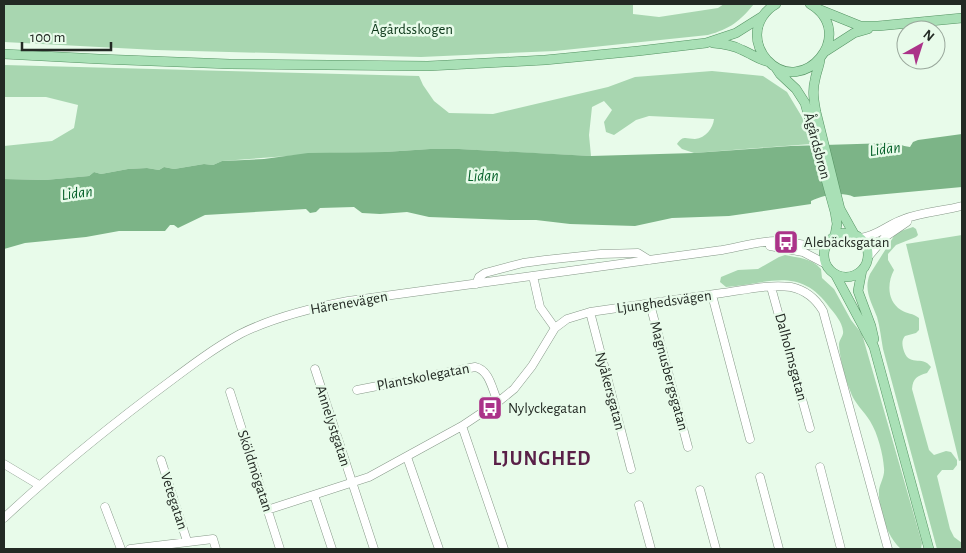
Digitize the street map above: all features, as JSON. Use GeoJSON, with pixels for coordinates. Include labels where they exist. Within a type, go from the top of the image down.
{"type":"FeatureCollection","features":[{"type":"Feature","properties":{"kind":"main road"},"geometry":{"type":"LineString","coordinates":[[4,54],[230,64],[428,66],[554,59],[638,52],[706,43],[730,36],[776,4]]}},
{"type":"Feature","properties":{"kind":"main road"},"geometry":{"type":"LineString","coordinates":[[814,6],[860,26],[962,18]]}},
{"type":"Feature","properties":{"kind":"main road"},"geometry":{"type":"LineString","coordinates":[[814,6],[826,20],[829,32],[826,51]]}},
{"type":"Feature","properties":{"kind":"main road"},"geometry":{"type":"LineString","coordinates":[[767,10],[758,28],[758,40],[762,52],[773,65]]}},
{"type":"Feature","properties":{"kind":"main road"},"geometry":{"type":"LineString","coordinates":[[706,43],[726,44],[740,48],[759,60],[783,70],[799,71],[814,65],[826,51],[854,32],[878,26]]}},
{"type":"Feature","properties":{"kind":"main road","name":"Ågårdsbron"},"geometry":{"type":"LineString","coordinates":[[816,127],[814,91],[820,60]]}},
{"type":"Feature","properties":{"kind":"main road","name":"Ågårdsbron"},"geometry":{"type":"LineString","coordinates":[[773,65],[796,89],[816,127],[838,210],[835,235]]}},
{"type":"Feature","properties":{"kind":"main road","name":"Ågårdsbron"},"geometry":{"type":"LineString","coordinates":[[838,210],[857,236]]}},
{"type":"Feature","properties":{"kind":"main road"},"geometry":{"type":"LineString","coordinates":[[874,347],[835,274],[826,264],[824,253],[828,242],[835,235],[844,232],[857,236],[867,246],[868,257],[862,270],[858,290],[871,326],[874,347],[929,549]]}},
{"type":"Feature","properties":{"kind":"main road"},"geometry":{"type":"LineString","coordinates":[[835,274],[849,276],[862,270]]}},
{"type":"Feature","properties":{"kind":"street"},"geometry":{"type":"LineString","coordinates":[[857,236],[872,236],[894,222],[962,206]]}},
{"type":"Feature","properties":{"kind":"street"},"geometry":{"type":"LineString","coordinates":[[868,257],[892,230],[923,215]]}},
{"type":"Feature","properties":{"kind":"street","name":"Härenevägen"},"geometry":{"type":"LineString","coordinates":[[4,518],[39,485],[114,423],[177,376],[210,352],[241,334],[273,320],[305,310],[348,301],[768,242],[786,242],[810,247],[828,242]]}},
{"type":"Feature","properties":{"kind":"street","name":"Härenevägen"},"geometry":{"type":"LineString","coordinates":[[758,244],[803,252],[826,264]]}},
{"type":"Feature","properties":{"kind":"street"},"geometry":{"type":"LineString","coordinates":[[476,284],[479,277],[485,273],[538,261],[601,254],[638,253],[649,260]]}},
{"type":"Feature","properties":{"kind":"street"},"geometry":{"type":"LineString","coordinates":[[534,276],[538,302],[546,317],[556,328]]}},
{"type":"Feature","properties":{"kind":"street","name":"Ljunghedsvägen"},"geometry":{"type":"LineString","coordinates":[[267,510],[352,483],[378,472],[462,426],[509,394],[523,378],[556,328],[567,319],[590,312],[771,287],[791,287],[808,294],[823,312],[888,549]]}},
{"type":"Feature","properties":{"kind":"street","name":"Dalholmsgatan"},"geometry":{"type":"LineString","coordinates":[[771,287],[810,428]]}},
{"type":"Feature","properties":{"kind":"street"},"geometry":{"type":"LineString","coordinates":[[712,295],[750,439]]}},
{"type":"Feature","properties":{"kind":"street","name":"Magnusbergsgatan"},"geometry":{"type":"LineString","coordinates":[[650,304],[688,448]]}},
{"type":"Feature","properties":{"kind":"street","name":"Nyåkersgatan"},"geometry":{"type":"LineString","coordinates":[[590,312],[631,469]]}},
{"type":"Feature","properties":{"kind":"street","name":"Plantskolegatan"},"geometry":{"type":"LineString","coordinates":[[357,390],[474,367],[482,369],[486,373],[498,402]]}},
{"type":"Feature","properties":{"kind":"street","name":"Annelystgatan"},"geometry":{"type":"LineString","coordinates":[[315,369],[374,549]]}},
{"type":"Feature","properties":{"kind":"street","name":"Sköldmögatan"},"geometry":{"type":"LineString","coordinates":[[230,392],[280,549]]}},
{"type":"Feature","properties":{"kind":"street"},"geometry":{"type":"LineString","coordinates":[[462,426],[504,549]]}},
{"type":"Feature","properties":{"kind":"street"},"geometry":{"type":"LineString","coordinates":[[407,457],[439,549]]}},
{"type":"Feature","properties":{"kind":"street","name":"Vetegatan"},"geometry":{"type":"LineString","coordinates":[[161,460],[187,541]]}},
{"type":"Feature","properties":{"kind":"street"},"geometry":{"type":"LineString","coordinates":[[4,464],[39,485]]}},
{"type":"Feature","properties":{"kind":"street"},"geometry":{"type":"LineString","coordinates":[[820,467],[842,549]]}},
{"type":"Feature","properties":{"kind":"street"},"geometry":{"type":"LineString","coordinates":[[760,477],[779,549]]}},
{"type":"Feature","properties":{"kind":"street"},"geometry":{"type":"LineString","coordinates":[[700,490],[716,549]]}},
{"type":"Feature","properties":{"kind":"street"},"geometry":{"type":"LineString","coordinates":[[314,495],[332,549]]}},
{"type":"Feature","properties":{"kind":"street"},"geometry":{"type":"LineString","coordinates":[[639,505],[651,549]]}},
{"type":"Feature","properties":{"kind":"street"},"geometry":{"type":"LineString","coordinates":[[105,507],[121,549]]}},
{"type":"Feature","properties":{"kind":"street"},"geometry":{"type":"LineString","coordinates":[[130,549],[153,548],[213,538],[216,549]]}},
{"type":"Feature","properties":{"kind":"green space","name":"Ågårdsskogen"},"geometry":{"type":"Polygon","coordinates":[[[4,4],[633,4],[633,14],[659,17],[718,8],[724,4],[754,4],[734,24],[708,35],[555,51],[421,57],[156,50],[4,42],[4,4]]]}},
{"type":"Feature","properties":{"kind":"green space"},"geometry":{"type":"Polygon","coordinates":[[[4,65],[419,76],[434,101],[449,113],[493,114],[608,87],[635,77],[712,71],[763,76],[787,92],[802,117],[811,144],[694,153],[682,149],[677,144],[683,138],[695,139],[706,135],[714,119],[649,116],[636,120],[614,135],[606,132],[604,122],[612,110],[604,101],[592,107],[589,135],[591,156],[430,149],[329,153],[222,161],[213,165],[204,164],[174,169],[164,167],[159,170],[147,168],[128,169],[101,174],[94,172],[89,176],[45,180],[4,179],[4,146],[52,141],[74,128],[78,105],[46,97],[4,97],[4,65]]]}},
{"type":"Feature","properties":{"kind":"green space"},"geometry":{"type":"Polygon","coordinates":[[[913,227],[918,235],[896,245],[888,254],[888,260],[894,270],[889,286],[891,297],[896,306],[919,318],[919,330],[916,333],[905,336],[902,342],[903,348],[908,358],[927,363],[931,367],[927,373],[916,378],[912,389],[929,450],[934,455],[946,451],[951,452],[957,460],[957,465],[953,470],[942,470],[937,476],[950,529],[954,537],[962,543],[962,549],[937,549],[883,349],[878,321],[867,286],[870,274],[894,236],[898,232],[913,227]]]}},
{"type":"Feature","properties":{"kind":"green space"},"geometry":{"type":"Polygon","coordinates":[[[962,235],[962,460],[959,461],[906,244],[962,235]]]}},
{"type":"Feature","properties":{"kind":"green space"},"geometry":{"type":"Polygon","coordinates":[[[785,255],[809,261],[821,269],[822,278],[834,289],[851,320],[862,334],[922,543],[921,549],[901,549],[896,544],[884,522],[879,497],[884,471],[881,450],[873,426],[851,393],[839,345],[843,331],[836,316],[819,295],[807,286],[795,282],[782,280],[726,287],[720,282],[721,277],[738,270],[758,269],[785,255]]]}},
{"type":"Feature","properties":{"kind":"water","name":"Lidan"},"geometry":{"type":"Polygon","coordinates":[[[962,134],[962,187],[854,197],[844,194],[832,194],[811,201],[811,204],[729,216],[672,218],[635,226],[570,224],[536,220],[429,217],[407,212],[362,213],[354,207],[320,208],[316,212],[310,213],[306,209],[205,215],[178,228],[170,225],[165,231],[119,231],[86,237],[25,243],[4,249],[4,179],[45,180],[89,176],[94,172],[101,174],[128,169],[147,168],[159,170],[164,167],[174,169],[204,164],[213,165],[222,161],[264,159],[308,153],[459,149],[591,156],[890,143],[910,147],[913,142],[918,140],[962,134]]]}},
{"type":"Feature","properties":{"kind":"place","name":"Alebäcksgatan"},"geometry":{"type":"Point","coordinates":[786,242]}},
{"type":"Feature","properties":{"kind":"place","name":"Nylyckegatan"},"geometry":{"type":"Point","coordinates":[490,408]}},
{"type":"Feature","properties":{"kind":"district","name":"LJUNGHED"},"geometry":{"type":"Point","coordinates":[542,459]}}]}
